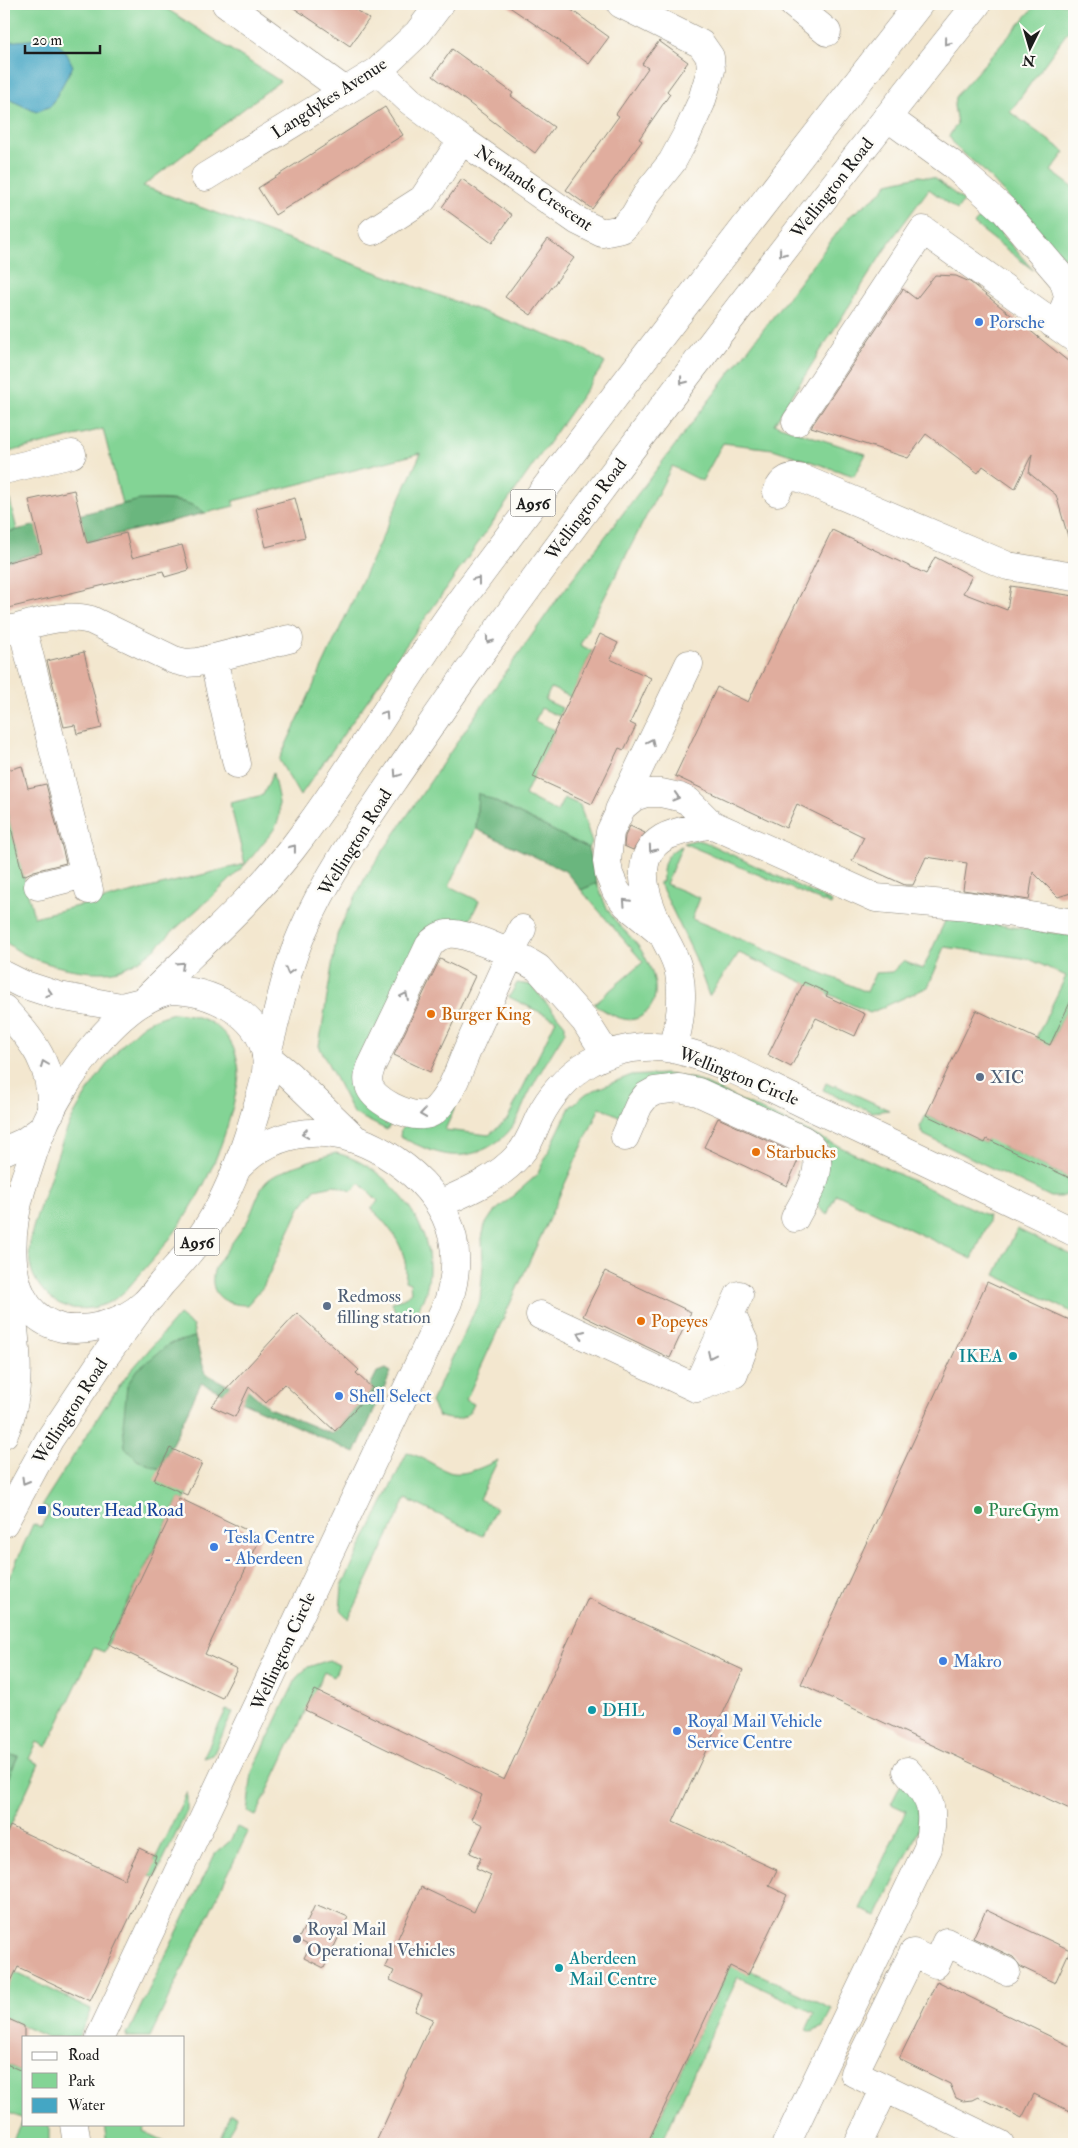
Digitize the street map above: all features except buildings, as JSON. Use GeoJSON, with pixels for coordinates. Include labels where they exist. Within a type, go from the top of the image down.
{"type":"FeatureCollection","features":[{"type":"Feature","properties":{"kind":"main road"},"geometry":{"type":"LineString","coordinates":[[226,4],[345,91]]}},
{"type":"Feature","properties":{"kind":"main road","name":"Langdykes Avenue"},"geometry":{"type":"LineString","coordinates":[[205,177],[378,71],[418,33],[440,4]]}},
{"type":"Feature","properties":{"kind":"main road","name":"Newlands Crescent"},"geometry":{"type":"LineString","coordinates":[[378,71],[410,101],[462,140],[578,221],[602,232],[622,229],[634,216],[648,192],[672,162],[701,103],[712,70],[710,57],[701,44],[621,4]]}},
{"type":"Feature","properties":{"kind":"main road"},"geometry":{"type":"LineString","coordinates":[[793,4],[828,32]]}},
{"type":"Feature","properties":{"kind":"main road","name":"A956"},"geometry":{"type":"LineString","coordinates":[[4,1434],[12,1415],[17,1383],[15,1338],[6,1275],[7,1241],[13,1214],[46,1120],[68,1083],[96,1044],[122,1017],[143,1000],[244,904],[290,851],[314,819],[459,603],[598,417],[919,4]]}},
{"type":"Feature","properties":{"kind":"main road","name":"Wellington Road"},"geometry":{"type":"LineString","coordinates":[[266,1056],[290,967],[303,931],[334,873],[382,796],[484,647],[555,551],[887,117],[977,4]]}},
{"type":"Feature","properties":{"kind":"main road"},"geometry":{"type":"LineString","coordinates":[[887,117],[952,164],[1004,210],[1062,279],[1068,295],[1064,331]]}},
{"type":"Feature","properties":{"kind":"main road"},"geometry":{"type":"LineString","coordinates":[[373,231],[423,199],[462,140]]}},
{"type":"Feature","properties":{"kind":"main road"},"geometry":{"type":"LineString","coordinates":[[796,422],[923,230],[1064,331]]}},
{"type":"Feature","properties":{"kind":"main road"},"geometry":{"type":"LineString","coordinates":[[4,470],[72,454]]}},
{"type":"Feature","properties":{"kind":"main road"},"geometry":{"type":"LineString","coordinates":[[777,492],[785,480],[794,477],[803,479],[1008,566],[1074,577]]}},
{"type":"Feature","properties":{"kind":"main road"},"geometry":{"type":"LineString","coordinates":[[38,886],[87,882],[13,629],[66,617],[78,617],[90,620],[174,660],[186,663],[289,639]]}},
{"type":"Feature","properties":{"kind":"main road"},"geometry":{"type":"LineString","coordinates":[[214,658],[237,764]]}},
{"type":"Feature","properties":{"kind":"main road"},"geometry":{"type":"LineString","coordinates":[[662,934],[627,905],[613,885],[607,861],[608,845],[615,818],[689,664]]}},
{"type":"Feature","properties":{"kind":"main road"},"geometry":{"type":"LineString","coordinates":[[615,818],[622,806],[634,797],[646,793],[661,793],[688,801],[711,824],[876,898],[969,906],[1074,923]]}},
{"type":"Feature","properties":{"kind":"main road"},"geometry":{"type":"LineString","coordinates":[[673,1049],[679,1029],[681,986],[674,956],[662,934],[645,887],[646,858],[653,846],[671,834],[711,824]]}},
{"type":"Feature","properties":{"kind":"main road"},"geometry":{"type":"LineString","coordinates":[[522,929],[510,954],[454,1080],[440,1105],[434,1111],[425,1115],[408,1113],[377,1097],[369,1086],[368,1080],[371,1067],[433,941],[446,934],[467,936],[510,954],[532,964],[544,973],[585,1021],[606,1054]]}},
{"type":"Feature","properties":{"kind":"main road"},"geometry":{"type":"LineString","coordinates":[[4,975],[22,984],[59,996],[122,1007],[143,1000]]}},
{"type":"Feature","properties":{"kind":"main road","name":"A956"},"geometry":{"type":"LineString","coordinates":[[6,1275],[21,1304],[33,1316],[44,1323],[64,1328],[81,1329],[107,1323],[119,1319],[144,1305],[179,1265],[208,1226],[220,1206],[236,1169],[264,1081],[266,1056],[263,1043],[250,1024],[232,1008],[208,995],[183,990],[170,990],[143,1000]]}},
{"type":"Feature","properties":{"kind":"main road"},"geometry":{"type":"LineString","coordinates":[[4,1009],[29,1037],[43,1059],[50,1084],[46,1120],[24,1142],[4,1151]]}},
{"type":"Feature","properties":{"kind":"main road","name":"Wellington Circle"},"geometry":{"type":"LineString","coordinates":[[440,1204],[478,1185],[512,1162],[525,1147],[544,1108],[567,1080],[588,1063],[606,1054],[644,1047],[673,1049],[722,1065],[1074,1232]]}},
{"type":"Feature","properties":{"kind":"main road","name":"Wellington Circle"},"geometry":{"type":"LineString","coordinates":[[266,1056],[289,1075],[353,1138]]}},
{"type":"Feature","properties":{"kind":"main road"},"geometry":{"type":"LineString","coordinates":[[625,1137],[639,1105],[646,1096],[654,1091],[678,1088],[698,1092],[803,1140],[815,1150],[819,1164],[795,1218]]}},
{"type":"Feature","properties":{"kind":"main road","name":"Wellington Circle"},"geometry":{"type":"LineString","coordinates":[[100,2036],[448,1302],[454,1283],[455,1252],[451,1233],[440,1204],[428,1187],[412,1172],[374,1147],[353,1138],[318,1132],[285,1138],[258,1149],[236,1169]]}},
{"type":"Feature","properties":{"kind":"main road"},"geometry":{"type":"LineString","coordinates":[[540,1315],[696,1388],[734,1374],[745,1344],[735,1304]]}},
{"type":"Feature","properties":{"kind":"main road","name":"Wellington Road"},"geometry":{"type":"LineString","coordinates":[[4,1523],[22,1487],[63,1419],[101,1362],[144,1305]]}},
{"type":"Feature","properties":{"kind":"main road"},"geometry":{"type":"LineString","coordinates":[[786,2144],[928,1848],[933,1816],[931,1806],[923,1789],[907,1771]]}},
{"type":"Feature","properties":{"kind":"main road"},"geometry":{"type":"LineString","coordinates":[[1000,2144],[968,2137],[885,2088],[854,2073],[913,1953],[936,1964],[946,1942],[1006,1971]]}},
{"type":"Feature","properties":{"kind":"main road"},"geometry":{"type":"LineString","coordinates":[[858,2144],[885,2088]]}},
{"type":"Feature","properties":{"kind":"main road"},"geometry":{"type":"LineString","coordinates":[[74,2126],[77,2144]]}},
{"type":"Feature","properties":{"kind":"green space"},"geometry":{"type":"Polygon","coordinates":[[[4,4],[159,4],[280,81],[143,186],[584,349],[605,363],[300,796],[279,760],[421,453],[233,501],[234,506],[205,513],[187,503],[165,499],[143,500],[122,504],[103,429],[4,453],[4,4]]]}},
{"type":"Feature","properties":{"kind":"green space"},"geometry":{"type":"Polygon","coordinates":[[[1037,4],[1074,4],[1074,23],[1010,112],[1065,152],[1051,171],[1074,188],[1074,269],[983,170],[956,147],[949,136],[957,124],[954,106],[955,97],[1037,4]]]}},
{"type":"Feature","properties":{"kind":"green space"},"geometry":{"type":"Polygon","coordinates":[[[919,176],[934,178],[964,201],[957,210],[929,189],[889,243],[774,424],[866,454],[854,476],[773,449],[723,443],[702,481],[672,466],[580,645],[592,651],[571,697],[551,688],[545,700],[562,708],[559,716],[541,708],[535,721],[555,730],[525,795],[557,812],[564,798],[580,805],[592,843],[588,848],[478,793],[476,829],[449,886],[479,901],[469,922],[457,923],[357,1072],[391,1117],[391,1124],[387,1130],[353,1113],[319,1046],[337,935],[366,876],[556,601],[850,216],[880,193],[888,183],[919,176]]]}},
{"type":"Feature","properties":{"kind":"green space"},"geometry":{"type":"Polygon","coordinates":[[[982,216],[995,226],[1033,270],[974,224],[982,216]]]}},
{"type":"Feature","properties":{"kind":"green space"},"geometry":{"type":"Polygon","coordinates":[[[6,484],[17,530],[4,533],[4,485],[6,484]]]}},
{"type":"Feature","properties":{"kind":"green space"},"geometry":{"type":"Polygon","coordinates":[[[140,500],[182,502],[190,504],[205,513],[4,562],[4,533],[140,500]]]}},
{"type":"Feature","properties":{"kind":"green space"},"geometry":{"type":"Polygon","coordinates":[[[273,773],[280,810],[278,821],[273,830],[245,864],[230,803],[263,795],[273,773]]]}},
{"type":"Feature","properties":{"kind":"green space"},"geometry":{"type":"Polygon","coordinates":[[[478,793],[588,848],[597,883],[581,890],[565,871],[476,829],[478,793]]]}},
{"type":"Feature","properties":{"kind":"green space"},"geometry":{"type":"Polygon","coordinates":[[[4,799],[34,917],[245,864],[155,949],[131,965],[118,970],[91,972],[58,966],[26,955],[13,948],[4,940],[4,799]]]}},
{"type":"Feature","properties":{"kind":"green space"},"geometry":{"type":"Polygon","coordinates":[[[696,840],[705,842],[832,902],[831,905],[683,843],[696,840]]]}},
{"type":"Feature","properties":{"kind":"green space"},"geometry":{"type":"Polygon","coordinates":[[[682,846],[666,884],[700,898],[692,919],[867,992],[875,973],[892,972],[903,961],[923,969],[945,921],[965,920],[1074,936],[1074,1000],[1072,999],[1070,1003],[1002,1146],[1074,1180],[1074,1192],[1060,1197],[1051,1197],[924,1135],[920,1127],[926,1115],[985,1143],[1066,976],[1029,959],[945,947],[928,987],[870,1013],[739,953],[709,996],[695,957],[659,882],[663,882],[663,870],[668,856],[682,846]]]}},
{"type":"Feature","properties":{"kind":"green space"},"geometry":{"type":"Polygon","coordinates":[[[597,883],[610,914],[641,950],[653,975],[655,984],[654,1001],[643,1015],[631,1020],[618,1017],[594,1004],[643,962],[581,890],[597,883]]]}},
{"type":"Feature","properties":{"kind":"green space"},"geometry":{"type":"Polygon","coordinates":[[[517,983],[531,985],[565,1025],[565,1032],[510,1130],[487,1148],[464,1155],[443,1154],[432,1151],[400,1137],[401,1129],[406,1124],[456,1105],[445,1130],[489,1135],[507,1120],[556,1020],[509,997],[517,983]]]}},
{"type":"Feature","properties":{"kind":"green space"},"geometry":{"type":"Polygon","coordinates":[[[174,1013],[201,1018],[212,1023],[229,1039],[234,1050],[238,1063],[239,1077],[231,1115],[218,1152],[203,1187],[183,1220],[127,1289],[115,1299],[95,1307],[80,1309],[63,1305],[47,1295],[41,1288],[34,1276],[29,1250],[34,1223],[63,1139],[75,1113],[89,1090],[123,1044],[142,1026],[174,1013]]]}},
{"type":"Feature","properties":{"kind":"green space"},"geometry":{"type":"Polygon","coordinates":[[[666,1074],[695,1079],[988,1216],[989,1222],[972,1259],[836,1194],[827,1215],[819,1208],[816,1200],[830,1156],[828,1145],[693,1083],[625,1119],[600,1107],[466,1400],[474,1404],[471,1410],[460,1419],[438,1416],[431,1402],[480,1300],[483,1265],[482,1238],[485,1225],[493,1213],[537,1175],[570,1107],[587,1093],[629,1076],[666,1074]]]}},
{"type":"Feature","properties":{"kind":"green space"},"geometry":{"type":"Polygon","coordinates":[[[826,1083],[834,1087],[835,1085],[889,1110],[872,1112],[823,1090],[826,1083]]]}},
{"type":"Feature","properties":{"kind":"green space"},"geometry":{"type":"Polygon","coordinates":[[[336,1153],[362,1163],[374,1171],[395,1190],[413,1212],[424,1236],[429,1262],[427,1289],[416,1312],[407,1321],[398,1321],[392,1302],[403,1299],[411,1292],[410,1283],[405,1281],[405,1261],[398,1242],[386,1224],[371,1209],[378,1201],[360,1183],[352,1191],[334,1185],[315,1189],[300,1208],[263,1287],[247,1305],[232,1303],[220,1297],[214,1287],[214,1271],[248,1220],[263,1185],[272,1177],[289,1169],[336,1153]]]}},
{"type":"Feature","properties":{"kind":"green space"},"geometry":{"type":"Polygon","coordinates":[[[1017,1229],[1074,1256],[1074,1313],[995,1275],[1017,1229]]]}},
{"type":"Feature","properties":{"kind":"green space"},"geometry":{"type":"Polygon","coordinates":[[[179,1315],[193,1326],[195,1337],[169,1344],[137,1460],[160,1469],[187,1495],[184,1501],[179,1498],[104,1652],[94,1648],[47,1747],[37,1742],[29,1759],[39,1764],[4,1840],[4,1787],[18,1756],[4,1755],[4,1589],[33,1524],[41,1527],[50,1510],[42,1505],[128,1374],[179,1315]]]}},
{"type":"Feature","properties":{"kind":"green space"},"geometry":{"type":"Polygon","coordinates":[[[195,1337],[205,1373],[225,1384],[245,1387],[269,1408],[332,1434],[373,1389],[370,1386],[377,1372],[386,1369],[391,1372],[355,1453],[201,1383],[160,1469],[137,1460],[125,1447],[123,1425],[127,1386],[135,1372],[169,1344],[195,1337]]]}},
{"type":"Feature","properties":{"kind":"green space"},"geometry":{"type":"Polygon","coordinates":[[[407,1453],[455,1473],[474,1470],[498,1460],[479,1499],[496,1508],[483,1536],[406,1499],[349,1619],[340,1610],[342,1586],[407,1453]]]}},
{"type":"Feature","properties":{"kind":"green space"},"geometry":{"type":"Polygon","coordinates":[[[329,1660],[339,1665],[334,1677],[324,1672],[256,1816],[247,1812],[252,1772],[297,1677],[308,1667],[329,1660]]]}},
{"type":"Feature","properties":{"kind":"green space"},"geometry":{"type":"Polygon","coordinates":[[[226,1710],[233,1712],[213,1755],[203,1758],[226,1710]]]}},
{"type":"Feature","properties":{"kind":"green space"},"geometry":{"type":"Polygon","coordinates":[[[4,1755],[18,1756],[4,1787],[4,1755]]]}},
{"type":"Feature","properties":{"kind":"green space"},"geometry":{"type":"Polygon","coordinates":[[[903,1780],[918,1802],[919,1830],[877,1916],[860,1909],[906,1811],[891,1804],[903,1780]]]}},
{"type":"Feature","properties":{"kind":"green space"},"geometry":{"type":"Polygon","coordinates":[[[187,1792],[187,1811],[155,1877],[148,1874],[187,1792]]]}},
{"type":"Feature","properties":{"kind":"green space"},"geometry":{"type":"Polygon","coordinates":[[[237,1827],[248,1832],[150,2036],[126,2036],[215,1854],[230,1841],[237,1827]]]}},
{"type":"Feature","properties":{"kind":"green space"},"geometry":{"type":"Polygon","coordinates":[[[730,1966],[750,1970],[832,2009],[823,2027],[812,2032],[806,2030],[814,2013],[738,1977],[663,2140],[672,2144],[647,2144],[730,1966]]]}},
{"type":"Feature","properties":{"kind":"green space"},"geometry":{"type":"Polygon","coordinates":[[[4,1967],[91,2009],[79,2036],[45,2036],[4,2017],[4,1996],[10,1983],[4,1980],[4,1967]]]}},
{"type":"Feature","properties":{"kind":"green space"},"geometry":{"type":"Polygon","coordinates":[[[4,2063],[22,2071],[22,2119],[4,2110],[4,2063]]]}},
{"type":"Feature","properties":{"kind":"green space"},"geometry":{"type":"Polygon","coordinates":[[[231,2114],[237,2116],[224,2144],[217,2144],[231,2114]]]}},
{"type":"Feature","properties":{"kind":"green space"},"geometry":{"type":"Polygon","coordinates":[[[22,2121],[22,2126],[49,2126],[49,2144],[11,2144],[22,2121]]]}},
{"type":"Feature","properties":{"kind":"green space"},"geometry":{"type":"Polygon","coordinates":[[[104,2126],[145,2126],[143,2131],[171,2144],[107,2144],[104,2126]]]}},
{"type":"Feature","properties":{"kind":"water"},"geometry":{"type":"Polygon","coordinates":[[[53,38],[66,52],[73,66],[51,106],[36,112],[4,97],[4,42],[53,38]]]}},
{"type":"Feature","properties":{"kind":"place","name":"Porsche"},"geometry":{"type":"Point","coordinates":[979,322]}},
{"type":"Feature","properties":{"kind":"place","name":"Burger King"},"geometry":{"type":"Point","coordinates":[431,1014]}},
{"type":"Feature","properties":{"kind":"place","name":"XIC"},"geometry":{"type":"Point","coordinates":[980,1077]}},
{"type":"Feature","properties":{"kind":"place","name":"Starbucks"},"geometry":{"type":"Point","coordinates":[756,1152]}},
{"type":"Feature","properties":{"kind":"place","name":"Redmoss filling station"},"geometry":{"type":"Point","coordinates":[327,1306]}},
{"type":"Feature","properties":{"kind":"place","name":"Popeyes"},"geometry":{"type":"Point","coordinates":[641,1321]}},
{"type":"Feature","properties":{"kind":"place","name":"IKEA"},"geometry":{"type":"Point","coordinates":[1013,1356]}},
{"type":"Feature","properties":{"kind":"place","name":"Shell Select"},"geometry":{"type":"Point","coordinates":[339,1396]}},
{"type":"Feature","properties":{"kind":"place","name":"Souter Head Road"},"geometry":{"type":"Point","coordinates":[42,1510]}},
{"type":"Feature","properties":{"kind":"place","name":"PureGym"},"geometry":{"type":"Point","coordinates":[978,1510]}},
{"type":"Feature","properties":{"kind":"place","name":"Tesla Centre - Aberdeen"},"geometry":{"type":"Point","coordinates":[214,1547]}},
{"type":"Feature","properties":{"kind":"place","name":"Makro"},"geometry":{"type":"Point","coordinates":[943,1661]}},
{"type":"Feature","properties":{"kind":"place","name":"DHL"},"geometry":{"type":"Point","coordinates":[592,1710]}},
{"type":"Feature","properties":{"kind":"place","name":"Royal Mail Vehicle Service Centre"},"geometry":{"type":"Point","coordinates":[677,1731]}},
{"type":"Feature","properties":{"kind":"place","name":"Royal Mail Operational Vehicles"},"geometry":{"type":"Point","coordinates":[297,1939]}},
{"type":"Feature","properties":{"kind":"place","name":"Aberdeen Mail Centre"},"geometry":{"type":"Point","coordinates":[559,1968]}}]}
